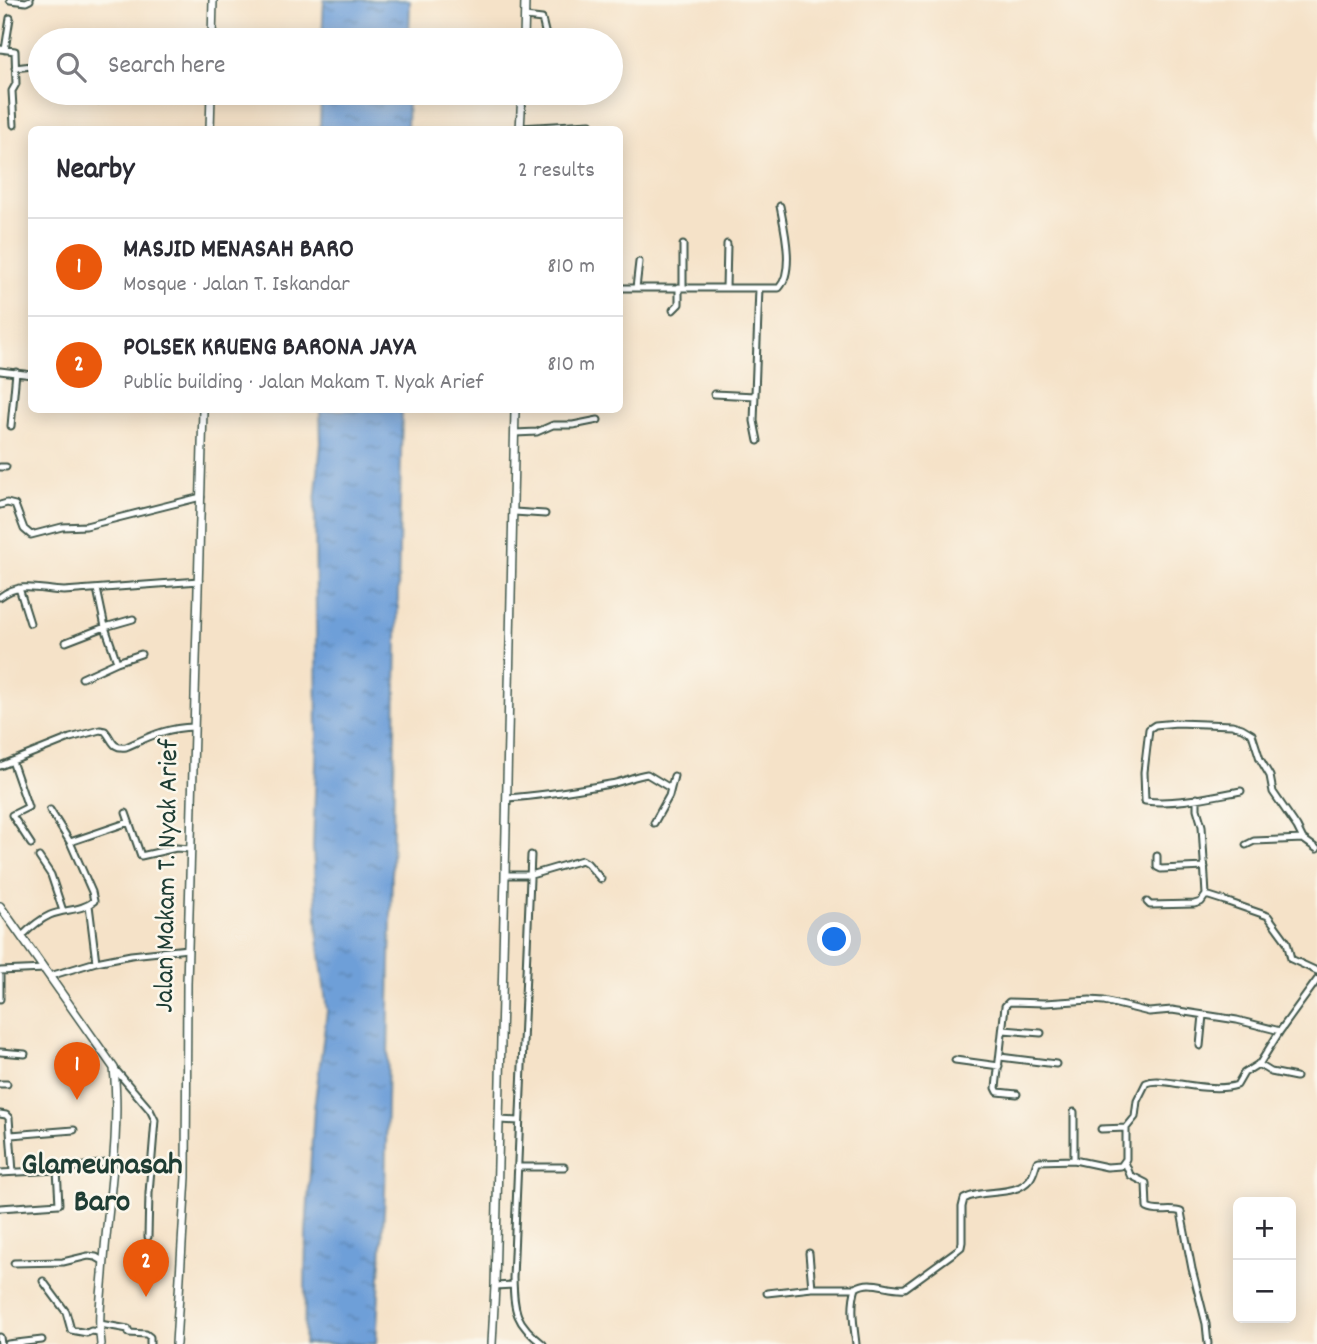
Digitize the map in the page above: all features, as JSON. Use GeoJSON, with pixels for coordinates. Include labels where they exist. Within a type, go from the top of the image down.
{"type":"FeatureCollection","features":[{"type":"Feature","properties":{"kind":"street"},"geometry":{"type":"LineString","coordinates":[[10,0],[30,0]]}},
{"type":"Feature","properties":{"kind":"street"},"geometry":{"type":"LineString","coordinates":[[212,28],[213,0]]}},
{"type":"Feature","properties":{"kind":"street"},"geometry":{"type":"LineString","coordinates":[[525,0],[528,17],[526,28]]}},
{"type":"Feature","properties":{"kind":"street"},"geometry":{"type":"LineString","coordinates":[[528,17],[539,18],[544,28]]}},
{"type":"Feature","properties":{"kind":"street"},"geometry":{"type":"LineString","coordinates":[[10,18],[2,50],[15,51],[16,84],[12,91],[14,125]]}},
{"type":"Feature","properties":{"kind":"street"},"geometry":{"type":"LineString","coordinates":[[15,68],[28,66]]}},
{"type":"Feature","properties":{"kind":"street"},"geometry":{"type":"LineString","coordinates":[[210,126],[211,105]]}},
{"type":"Feature","properties":{"kind":"street"},"geometry":{"type":"LineString","coordinates":[[520,126],[521,105]]}},
{"type":"Feature","properties":{"kind":"street"},"geometry":{"type":"LineString","coordinates":[[564,126],[590,124]]}},
{"type":"Feature","properties":{"kind":"street"},"geometry":{"type":"LineString","coordinates":[[623,288],[779,288],[783,283],[788,246],[780,206]]}},
{"type":"Feature","properties":{"kind":"street"},"geometry":{"type":"LineString","coordinates":[[726,288],[727,244]]}},
{"type":"Feature","properties":{"kind":"street"},"geometry":{"type":"LineString","coordinates":[[673,310],[679,304],[683,245]]}},
{"type":"Feature","properties":{"kind":"street"},"geometry":{"type":"LineString","coordinates":[[636,288],[639,262]]}},
{"type":"Feature","properties":{"kind":"street"},"geometry":{"type":"LineString","coordinates":[[758,441],[754,421],[759,288]]}},
{"type":"Feature","properties":{"kind":"street"},"geometry":{"type":"LineString","coordinates":[[0,371],[28,374]]}},
{"type":"Feature","properties":{"kind":"street"},"geometry":{"type":"LineString","coordinates":[[11,426],[16,372]]}},
{"type":"Feature","properties":{"kind":"street"},"geometry":{"type":"LineString","coordinates":[[714,394],[755,396]]}},
{"type":"Feature","properties":{"kind":"street","name":"Jalan Makam T. Nyak Arief"},"geometry":{"type":"LineString","coordinates":[[176,1344],[186,1177],[188,949],[204,413]]}},
{"type":"Feature","properties":{"kind":"street"},"geometry":{"type":"LineString","coordinates":[[492,1344],[502,1120],[508,875],[507,798],[518,433],[515,413]]}},
{"type":"Feature","properties":{"kind":"street"},"geometry":{"type":"LineString","coordinates":[[518,433],[537,432],[553,425],[598,421]]}},
{"type":"Feature","properties":{"kind":"street"},"geometry":{"type":"LineString","coordinates":[[0,505],[15,505],[24,529],[30,535],[62,527],[86,526],[201,497]]}},
{"type":"Feature","properties":{"kind":"street"},"geometry":{"type":"LineString","coordinates":[[514,512],[545,514]]}},
{"type":"Feature","properties":{"kind":"street"},"geometry":{"type":"LineString","coordinates":[[0,597],[27,586],[64,591],[199,581]]}},
{"type":"Feature","properties":{"kind":"street"},"geometry":{"type":"LineString","coordinates":[[19,588],[30,622]]}},
{"type":"Feature","properties":{"kind":"street"},"geometry":{"type":"LineString","coordinates":[[97,589],[117,662]]}},
{"type":"Feature","properties":{"kind":"street"},"geometry":{"type":"LineString","coordinates":[[66,642],[105,626],[134,619]]}},
{"type":"Feature","properties":{"kind":"street"},"geometry":{"type":"LineString","coordinates":[[82,678],[141,654]]}},
{"type":"Feature","properties":{"kind":"street"},"geometry":{"type":"LineString","coordinates":[[1241,791],[1197,798],[1145,801],[1145,760],[1148,733],[1152,726],[1173,723],[1232,725],[1252,734],[1260,759],[1270,776],[1273,792],[1303,839],[1317,849]]}},
{"type":"Feature","properties":{"kind":"street"},"geometry":{"type":"LineString","coordinates":[[0,766],[70,738],[100,730],[105,731],[114,744],[121,748],[162,731],[194,727]]}},
{"type":"Feature","properties":{"kind":"street"},"geometry":{"type":"LineString","coordinates":[[12,761],[28,807],[12,815],[30,844]]}},
{"type":"Feature","properties":{"kind":"street"},"geometry":{"type":"LineString","coordinates":[[507,798],[568,793],[647,774],[670,788]]}},
{"type":"Feature","properties":{"kind":"street"},"geometry":{"type":"LineString","coordinates":[[654,822],[668,796],[674,776]]}},
{"type":"Feature","properties":{"kind":"street"},"geometry":{"type":"LineString","coordinates":[[1147,902],[1150,905],[1194,904],[1201,902],[1206,895],[1202,826],[1197,798]]}},
{"type":"Feature","properties":{"kind":"street"},"geometry":{"type":"LineString","coordinates":[[22,936],[48,916],[89,905],[94,901],[70,842],[50,810]]}},
{"type":"Feature","properties":{"kind":"street"},"geometry":{"type":"LineString","coordinates":[[126,813],[141,856],[176,848],[191,849]]}},
{"type":"Feature","properties":{"kind":"street"},"geometry":{"type":"LineString","coordinates":[[70,842],[129,822]]}},
{"type":"Feature","properties":{"kind":"street"},"geometry":{"type":"LineString","coordinates":[[1246,845],[1254,841],[1303,839]]}},
{"type":"Feature","properties":{"kind":"street"},"geometry":{"type":"LineString","coordinates":[[531,855],[513,1285],[515,1307],[522,1326],[532,1340],[543,1344]]}},
{"type":"Feature","properties":{"kind":"street"},"geometry":{"type":"LineString","coordinates":[[1157,856],[1157,867],[1161,869],[1205,867]]}},
{"type":"Feature","properties":{"kind":"street"},"geometry":{"type":"LineString","coordinates":[[39,857],[51,875],[63,911]]}},
{"type":"Feature","properties":{"kind":"street"},"geometry":{"type":"LineString","coordinates":[[508,875],[529,875],[583,860],[601,879]]}},
{"type":"Feature","properties":{"kind":"street"},"geometry":{"type":"LineString","coordinates":[[1206,895],[1268,916],[1287,942],[1291,959],[1317,971]]}},
{"type":"Feature","properties":{"kind":"street"},"geometry":{"type":"LineString","coordinates":[[89,905],[96,962]]}},
{"type":"Feature","properties":{"kind":"street"},"geometry":{"type":"LineString","coordinates":[[0,906],[114,1068],[150,1110],[155,1120],[148,1237]]}},
{"type":"Feature","properties":{"kind":"street"},"geometry":{"type":"LineString","coordinates":[[0,999],[0,973],[48,972],[131,955],[188,949]]}},
{"type":"Feature","properties":{"kind":"street"},"geometry":{"type":"LineString","coordinates":[[1208,1344],[1181,1212],[1153,1211],[1147,1208],[1146,1183],[1130,1175],[1125,1162],[1126,1128],[1135,1117],[1142,1088],[1147,1082],[1231,1087],[1238,1083],[1246,1071],[1258,1065],[1317,980]]}},
{"type":"Feature","properties":{"kind":"street"},"geometry":{"type":"LineString","coordinates":[[1017,1094],[997,1091],[1005,1006],[1009,1002],[1104,1001],[1149,1012],[1172,1010],[1237,1020],[1280,1031]]}},
{"type":"Feature","properties":{"kind":"street"},"geometry":{"type":"LineString","coordinates":[[1200,1046],[1203,1015]]}},
{"type":"Feature","properties":{"kind":"street"},"geometry":{"type":"LineString","coordinates":[[1003,1030],[1041,1033]]}},
{"type":"Feature","properties":{"kind":"street"},"geometry":{"type":"LineString","coordinates":[[0,1052],[24,1054]]}},
{"type":"Feature","properties":{"kind":"street"},"geometry":{"type":"LineString","coordinates":[[1000,1058],[1056,1064]]}},
{"type":"Feature","properties":{"kind":"street"},"geometry":{"type":"LineString","coordinates":[[955,1060],[999,1066]]}},
{"type":"Feature","properties":{"kind":"street"},"geometry":{"type":"LineString","coordinates":[[1258,1065],[1271,1072],[1296,1077]]}},
{"type":"Feature","properties":{"kind":"street"},"geometry":{"type":"LineString","coordinates":[[100,1344],[103,1261],[117,1099],[114,1068]]}},
{"type":"Feature","properties":{"kind":"street"},"geometry":{"type":"LineString","coordinates":[[1074,1112],[1074,1160]]}},
{"type":"Feature","properties":{"kind":"street"},"geometry":{"type":"LineString","coordinates":[[0,1114],[9,1118],[13,1172]]}},
{"type":"Feature","properties":{"kind":"street"},"geometry":{"type":"LineString","coordinates":[[502,1120],[518,1121]]}},
{"type":"Feature","properties":{"kind":"street"},"geometry":{"type":"LineString","coordinates":[[1101,1129],[1126,1128]]}},
{"type":"Feature","properties":{"kind":"street"},"geometry":{"type":"LineString","coordinates":[[11,1135],[74,1130]]}},
{"type":"Feature","properties":{"kind":"street"},"geometry":{"type":"LineString","coordinates":[[768,1293],[812,1288],[856,1288],[866,1284],[898,1289],[908,1287],[961,1247],[961,1207],[964,1199],[972,1195],[1019,1187],[1030,1179],[1039,1161],[1074,1160],[1114,1167],[1125,1162]]}},
{"type":"Feature","properties":{"kind":"street"},"geometry":{"type":"LineString","coordinates":[[0,1173],[57,1170],[113,1162]]}},
{"type":"Feature","properties":{"kind":"street"},"geometry":{"type":"LineString","coordinates":[[517,1167],[564,1167]]}},
{"type":"Feature","properties":{"kind":"street"},"geometry":{"type":"LineString","coordinates":[[0,1208],[59,1204],[57,1170]]}},
{"type":"Feature","properties":{"kind":"street"},"geometry":{"type":"LineString","coordinates":[[809,1253],[812,1288]]}},
{"type":"Feature","properties":{"kind":"street"},"geometry":{"type":"LineString","coordinates":[[14,1263],[63,1262],[88,1256],[103,1261]]}},
{"type":"Feature","properties":{"kind":"street"},"geometry":{"type":"LineString","coordinates":[[44,1281],[66,1312],[71,1330],[88,1333],[99,1329],[128,1329],[129,1333],[146,1334],[150,1337],[150,1344]]}},
{"type":"Feature","properties":{"kind":"street"},"geometry":{"type":"LineString","coordinates":[[495,1286],[513,1285]]}},
{"type":"Feature","properties":{"kind":"street"},"geometry":{"type":"LineString","coordinates":[[856,1288],[853,1297],[856,1344]]}},
{"type":"Feature","properties":{"kind":"street"},"geometry":{"type":"LineString","coordinates":[[0,1337],[1,1344]]}},
{"type":"Feature","properties":{"kind":"street"},"geometry":{"type":"LineString","coordinates":[[8,1344],[42,1340]]}},
{"type":"Feature","properties":{"kind":"water"},"geometry":{"type":"Polygon","coordinates":[[[324,0],[410,0],[409,28],[323,28],[324,0]]]}},
{"type":"Feature","properties":{"kind":"water"},"geometry":{"type":"Polygon","coordinates":[[[321,105],[408,105],[407,126],[320,126],[321,105]]]}},
{"type":"Feature","properties":{"kind":"water"},"geometry":{"type":"Polygon","coordinates":[[[320,413],[402,413],[385,1194],[376,1344],[304,1344],[306,1233],[314,1108],[327,1011],[318,937],[313,847],[317,737],[315,502],[321,443],[320,413]]]}},
{"type":"Feature","properties":{"kind":"place","name":"MASJID MENASAH BARO"},"geometry":{"type":"Point","coordinates":[77,1100]}},
{"type":"Feature","properties":{"kind":"place","name":"POLSEK KRUENG BARONA JAYA"},"geometry":{"type":"Point","coordinates":[146,1297]}},
{"type":"Feature","properties":{"kind":"district","name":"Glameunasah Baro"},"geometry":{"type":"Point","coordinates":[102,1186]}}]}
